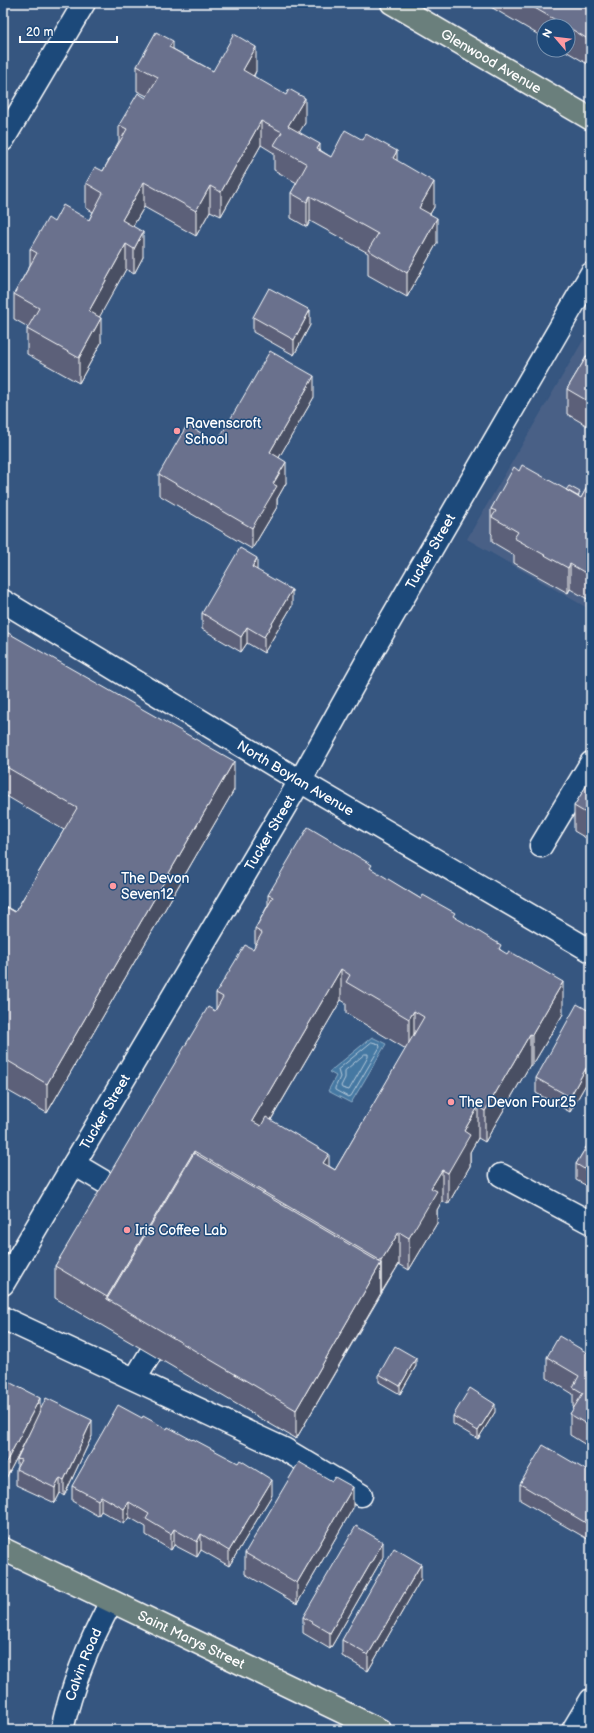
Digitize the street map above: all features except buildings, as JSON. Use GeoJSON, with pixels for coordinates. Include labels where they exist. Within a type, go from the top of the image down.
{"type":"FeatureCollection","features":[{"type":"Feature","properties":{"kind":"main road","name":"Glenwood Avenue"},"geometry":{"type":"LineString","coordinates":[[392,3],[591,120]]}},
{"type":"Feature","properties":{"kind":"main road","name":"Saint Marys Street"},"geometry":{"type":"LineString","coordinates":[[3,1549],[380,1730]]}},
{"type":"Feature","properties":{"kind":"street"},"geometry":{"type":"LineString","coordinates":[[3,140],[84,3]]}},
{"type":"Feature","properties":{"kind":"street","name":"Tucker Street"},"geometry":{"type":"LineString","coordinates":[[3,1284],[300,781],[369,657],[591,274]]}},
{"type":"Feature","properties":{"kind":"street","name":"North Boylan Avenue"},"geometry":{"type":"LineString","coordinates":[[3,601],[300,781],[591,951]]}},
{"type":"Feature","properties":{"kind":"street"},"geometry":{"type":"LineString","coordinates":[[541,846],[591,763]]}},
{"type":"Feature","properties":{"kind":"street"},"geometry":{"type":"LineString","coordinates":[[74,1164],[118,1190]]}},
{"type":"Feature","properties":{"kind":"street"},"geometry":{"type":"LineString","coordinates":[[501,1175],[591,1223]]}},
{"type":"Feature","properties":{"kind":"street"},"geometry":{"type":"LineString","coordinates":[[3,1318],[284,1449],[360,1495]]}},
{"type":"Feature","properties":{"kind":"street"},"geometry":{"type":"LineString","coordinates":[[135,1380],[150,1354]]}},
{"type":"Feature","properties":{"kind":"street","name":"Calvin Road"},"geometry":{"type":"LineString","coordinates":[[62,1730],[68,1702],[80,1668],[96,1630],[111,1602]]}},
{"type":"Feature","properties":{"kind":"street"},"geometry":{"type":"LineString","coordinates":[[573,1730],[591,1700]]}},
{"type":"Feature","properties":{"kind":"shaded area"},"geometry":{"type":"Polygon","coordinates":[[[591,327],[591,610],[467,539],[591,327]]]}},
{"type":"Feature","properties":{"kind":"water"},"geometry":{"type":"Polygon","coordinates":[[[372,1037],[386,1044],[351,1103],[328,1091],[336,1076],[329,1072],[372,1037]]]}},
{"type":"Feature","properties":{"kind":"place","name":"Ravenscroft School"},"geometry":{"type":"Point","coordinates":[177,431]}},
{"type":"Feature","properties":{"kind":"place","name":"The Devon Seven12"},"geometry":{"type":"Point","coordinates":[113,886]}},
{"type":"Feature","properties":{"kind":"place","name":"The Devon Four25"},"geometry":{"type":"Point","coordinates":[451,1102]}},
{"type":"Feature","properties":{"kind":"place","name":"Iris Coffee Lab"},"geometry":{"type":"Point","coordinates":[127,1230]}}]}
